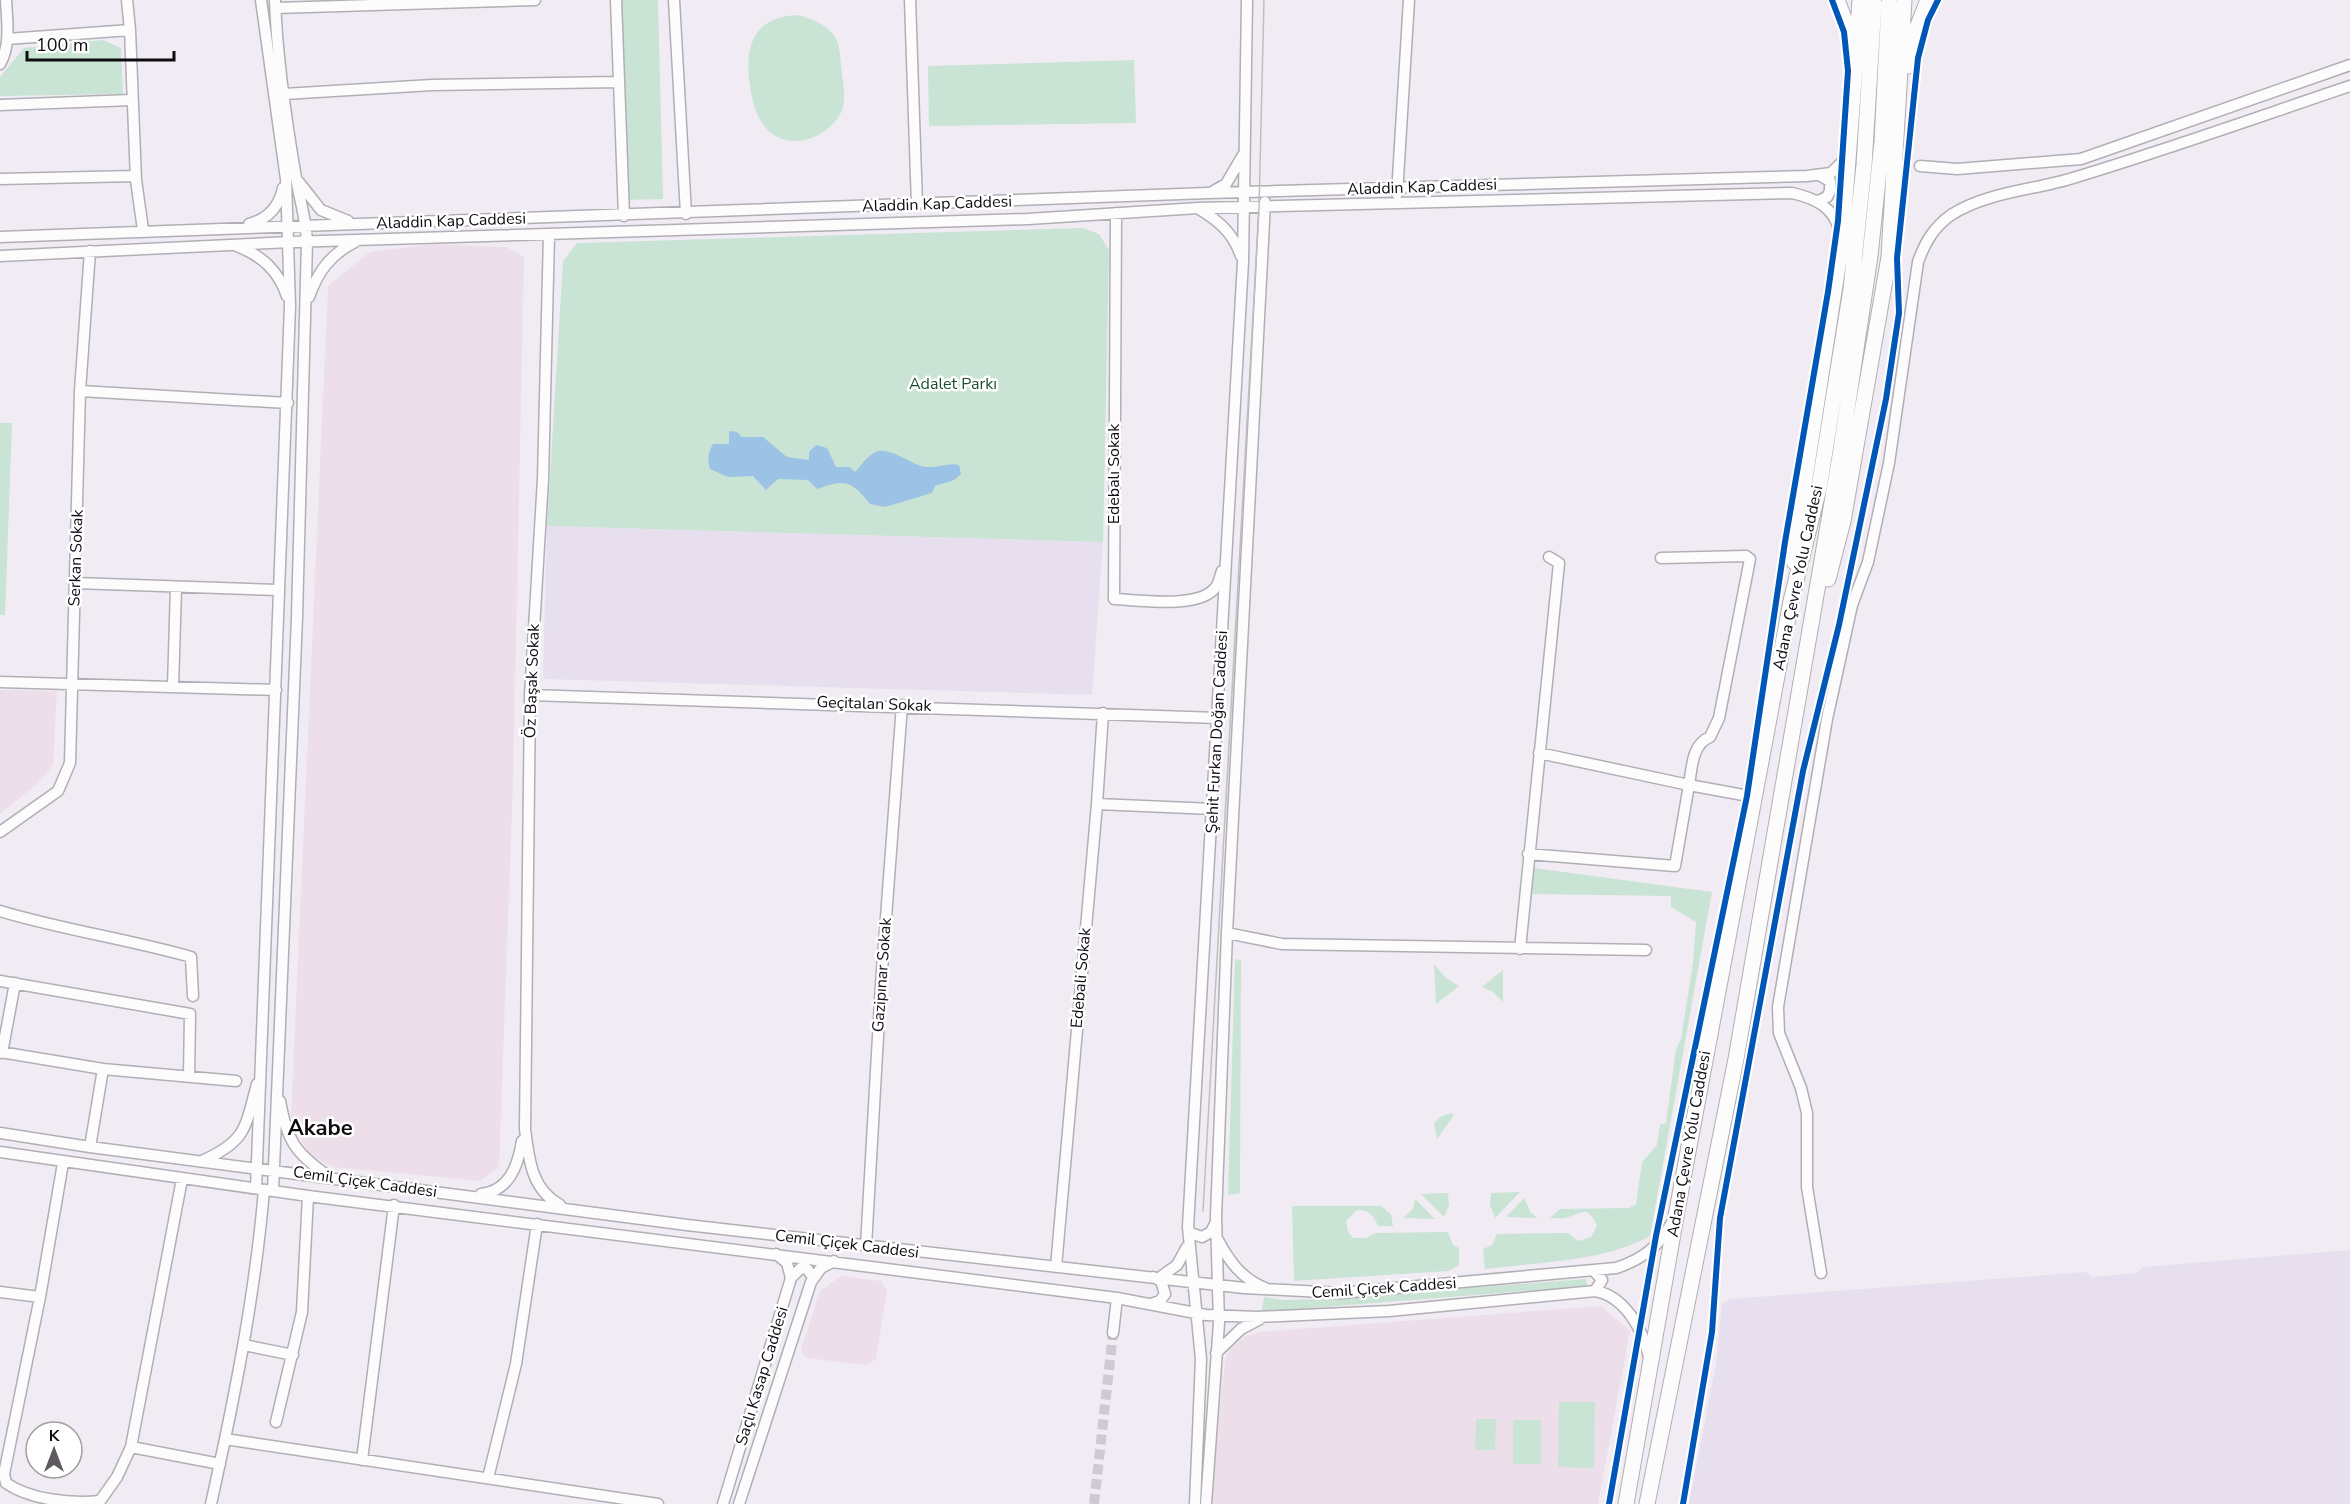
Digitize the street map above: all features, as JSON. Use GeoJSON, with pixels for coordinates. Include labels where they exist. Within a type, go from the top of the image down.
{"type":"FeatureCollection","features":[{"type":"Feature","properties":{"kind":"highway"},"geometry":{"type":"LineString","coordinates":[[1791,601],[1802,496],[1842,240],[1851,138],[1853,111],[1848,29],[1838,0]]}},
{"type":"Feature","properties":{"kind":"highway"},"geometry":{"type":"LineString","coordinates":[[1813,615],[1830,571],[1843,521],[1887,269],[1896,167],[1913,42],[1928,0]]}},
{"type":"Feature","properties":{"kind":"highway"},"geometry":{"type":"LineString","coordinates":[[1853,111],[1882,1]]}},
{"type":"Feature","properties":{"kind":"highway"},"geometry":{"type":"LineString","coordinates":[[1882,1],[1896,167]]}},
{"type":"Feature","properties":{"kind":"highway","name":"Adana Çevre Yolu Caddesi"},"geometry":{"type":"LineString","coordinates":[[1626,1504],[1676,1216],[1791,601],[1819,488],[1851,289],[1882,1]]}},
{"type":"Feature","properties":{"kind":"highway","name":"Adana Çevre Yolu Caddesi"},"geometry":{"type":"LineString","coordinates":[[1649,1504],[1650,1488],[1736,1059],[1813,615],[1870,256],[1881,142],[1882,1]]}},
{"type":"Feature","properties":{"kind":"street"},"geometry":{"type":"LineString","coordinates":[[0,64],[5,56],[7,39],[6,0]]}},
{"type":"Feature","properties":{"kind":"street"},"geometry":{"type":"LineString","coordinates":[[127,0],[135,176],[143,230]]}},
{"type":"Feature","properties":{"kind":"street"},"geometry":{"type":"LineString","coordinates":[[211,1504],[244,1345],[259,1243],[264,1190],[273,1170],[297,617],[307,242],[306,225],[291,179],[261,0]]}},
{"type":"Feature","properties":{"kind":"street"},"geometry":{"type":"LineString","coordinates":[[264,1190],[257,1168],[290,306],[291,179],[276,4],[536,0]]}},
{"type":"Feature","properties":{"kind":"street"},"geometry":{"type":"LineString","coordinates":[[616,0],[624,216]]}},
{"type":"Feature","properties":{"kind":"street"},"geometry":{"type":"LineString","coordinates":[[675,0],[686,214]]}},
{"type":"Feature","properties":{"kind":"street"},"geometry":{"type":"LineString","coordinates":[[910,0],[917,205]]}},
{"type":"Feature","properties":{"kind":"street","name":"Şehit Furkan Doğan Caddesi"},"geometry":{"type":"LineString","coordinates":[[1195,1504],[1200,1383],[1199,1331],[1191,1276],[1188,1227],[1243,262],[1247,0]]}},
{"type":"Feature","properties":{"kind":"street"},"geometry":{"type":"LineString","coordinates":[[1397,204],[1409,0]]}},
{"type":"Feature","properties":{"kind":"street"},"geometry":{"type":"LineString","coordinates":[[7,39],[130,30]]}},
{"type":"Feature","properties":{"kind":"street"},"geometry":{"type":"LineString","coordinates":[[1920,165],[1957,170],[2081,159],[2350,65]]}},
{"type":"Feature","properties":{"kind":"street"},"geometry":{"type":"LineString","coordinates":[[284,94],[432,85],[618,82]]}},
{"type":"Feature","properties":{"kind":"street"},"geometry":{"type":"LineString","coordinates":[[1821,1274],[1808,1187],[1807,1113],[1801,1088],[1779,1033],[1778,1007],[1827,719],[1852,604],[1868,562],[1889,463],[1917,262],[1923,247],[1934,230],[1953,214],[1984,200],[2127,162],[2350,86]]}},
{"type":"Feature","properties":{"kind":"street"},"geometry":{"type":"LineString","coordinates":[[0,105],[132,100]]}},
{"type":"Feature","properties":{"kind":"street","name":"Aladdin Kap Caddesi"},"geometry":{"type":"LineString","coordinates":[[0,237],[143,230],[686,214],[1209,193],[1819,175],[1831,173],[1847,159],[1851,138]]}},
{"type":"Feature","properties":{"kind":"street"},"geometry":{"type":"LineString","coordinates":[[1209,193],[1226,184],[1245,152]]}},
{"type":"Feature","properties":{"kind":"street"},"geometry":{"type":"LineString","coordinates":[[1818,201],[1827,197],[1831,185],[1830,181],[1819,175]]}},
{"type":"Feature","properties":{"kind":"street"},"geometry":{"type":"LineString","coordinates":[[0,179],[135,176]]}},
{"type":"Feature","properties":{"kind":"street"},"geometry":{"type":"LineString","coordinates":[[291,179],[321,210],[337,218],[360,224]]}},
{"type":"Feature","properties":{"kind":"street"},"geometry":{"type":"LineString","coordinates":[[233,228],[255,223],[271,214],[291,179]]}},
{"type":"Feature","properties":{"kind":"street","name":"Şehit Furkan Doğan Caddesi"},"geometry":{"type":"LineString","coordinates":[[1206,1504],[1219,1316],[1216,1217],[1227,933],[1266,192]]}},
{"type":"Feature","properties":{"kind":"street","name":"Aladdin Kap Caddesi"},"geometry":{"type":"LineString","coordinates":[[0,256],[290,242],[1017,220],[1198,208],[1792,193],[1818,201]]}},
{"type":"Feature","properties":{"kind":"street"},"geometry":{"type":"LineString","coordinates":[[1818,201],[1829,209],[1838,221],[1842,240]]}},
{"type":"Feature","properties":{"kind":"street"},"geometry":{"type":"LineString","coordinates":[[1198,208],[1220,223],[1230,234],[1243,262]]}},
{"type":"Feature","properties":{"kind":"street","name":"Edebalı Sokak"},"geometry":{"type":"LineString","coordinates":[[1116,213],[1114,599],[1186,601],[1204,596],[1215,588],[1226,558]]}},
{"type":"Feature","properties":{"kind":"street","name":"Öz Başak Sokak"},"geometry":{"type":"LineString","coordinates":[[525,1129],[530,694],[543,479],[549,235]]}},
{"type":"Feature","properties":{"kind":"street"},"geometry":{"type":"LineString","coordinates":[[306,305],[313,284],[324,264],[340,250],[360,240]]}},
{"type":"Feature","properties":{"kind":"street"},"geometry":{"type":"LineString","coordinates":[[234,244],[254,253],[271,266],[282,284],[290,306]]}},
{"type":"Feature","properties":{"kind":"street","name":"Serkan Sokak"},"geometry":{"type":"LineString","coordinates":[[0,832],[58,791],[70,763],[80,392],[90,251]]}},
{"type":"Feature","properties":{"kind":"street"},"geometry":{"type":"LineString","coordinates":[[80,392],[288,403]]}},
{"type":"Feature","properties":{"kind":"street"},"geometry":{"type":"LineString","coordinates":[[1528,854],[1675,866],[1697,746],[1701,740],[1710,737],[1719,718],[1750,559],[1746,556],[1661,558]]}},
{"type":"Feature","properties":{"kind":"street"},"geometry":{"type":"LineString","coordinates":[[1520,949],[1559,563],[1549,557]]}},
{"type":"Feature","properties":{"kind":"street"},"geometry":{"type":"LineString","coordinates":[[75,583],[278,590]]}},
{"type":"Feature","properties":{"kind":"street"},"geometry":{"type":"LineString","coordinates":[[75,583],[278,590]]}},
{"type":"Feature","properties":{"kind":"street"},"geometry":{"type":"LineString","coordinates":[[173,687],[176,586]]}},
{"type":"Feature","properties":{"kind":"street"},"geometry":{"type":"LineString","coordinates":[[0,682],[276,690]]}},
{"type":"Feature","properties":{"kind":"street","name":"Geçitalan Sokak"},"geometry":{"type":"LineString","coordinates":[[530,694],[902,705],[1218,718]]}},
{"type":"Feature","properties":{"kind":"street","name":"Gazipınar Sokak"},"geometry":{"type":"LineString","coordinates":[[866,1246],[881,984],[902,705]]}},
{"type":"Feature","properties":{"kind":"street","name":"Edebali Sokak"},"geometry":{"type":"LineString","coordinates":[[1056,1267],[1104,713]]}},
{"type":"Feature","properties":{"kind":"street"},"geometry":{"type":"LineString","coordinates":[[1539,753],[1754,797]]}},
{"type":"Feature","properties":{"kind":"street"},"geometry":{"type":"LineString","coordinates":[[1097,804],[1213,810]]}},
{"type":"Feature","properties":{"kind":"street"},"geometry":{"type":"LineString","coordinates":[[0,911],[45,924],[138,942],[191,957],[193,996]]}},
{"type":"Feature","properties":{"kind":"street"},"geometry":{"type":"LineString","coordinates":[[1227,933],[1282,944],[1646,950]]}},
{"type":"Feature","properties":{"kind":"street"},"geometry":{"type":"LineString","coordinates":[[0,981],[190,1014],[189,1077]]}},
{"type":"Feature","properties":{"kind":"street"},"geometry":{"type":"LineString","coordinates":[[15,983],[1,1053],[104,1069],[236,1081]]}},
{"type":"Feature","properties":{"kind":"street"},"geometry":{"type":"LineString","coordinates":[[201,1161],[227,1149],[238,1138],[245,1126],[262,1066]]}},
{"type":"Feature","properties":{"kind":"street"},"geometry":{"type":"LineString","coordinates":[[90,1147],[104,1069]]}},
{"type":"Feature","properties":{"kind":"street"},"geometry":{"type":"LineString","coordinates":[[277,1079],[283,1118],[292,1146],[306,1161],[330,1177]]}},
{"type":"Feature","properties":{"kind":"street"},"geometry":{"type":"LineString","coordinates":[[465,1196],[493,1192],[510,1179],[520,1155],[525,1129]]}},
{"type":"Feature","properties":{"kind":"street"},"geometry":{"type":"LineString","coordinates":[[525,1129],[534,1177],[545,1197],[567,1209]]}},
{"type":"Feature","properties":{"kind":"street","name":"Cemil Çiçek Caddesi"},"geometry":{"type":"LineString","coordinates":[[0,1133],[465,1196],[866,1246],[1155,1277],[1191,1276],[1218,1285],[1270,1290],[1341,1293],[1595,1272],[1616,1268],[1646,1255],[1664,1237],[1676,1216]]}},
{"type":"Feature","properties":{"kind":"street","name":"Cemil Çiçek Caddesi"},"geometry":{"type":"LineString","coordinates":[[0,1152],[63,1163],[308,1196],[394,1205],[1117,1298],[1219,1316],[1263,1317],[1389,1311],[1595,1292]]}},
{"type":"Feature","properties":{"kind":"street"},"geometry":{"type":"LineString","coordinates":[[63,1163],[40,1297],[4,1474],[6,1484],[18,1491],[81,1503],[100,1501],[117,1477],[131,1447],[182,1179]]}},
{"type":"Feature","properties":{"kind":"street"},"geometry":{"type":"LineString","coordinates":[[276,1422],[302,1312],[308,1196]]}},
{"type":"Feature","properties":{"kind":"street"},"geometry":{"type":"LineString","coordinates":[[362,1460],[394,1205]]}},
{"type":"Feature","properties":{"kind":"street"},"geometry":{"type":"LineString","coordinates":[[1188,1227],[1190,1233],[1202,1237],[1211,1232],[1216,1217]]}},
{"type":"Feature","properties":{"kind":"street"},"geometry":{"type":"LineString","coordinates":[[488,1478],[516,1364],[537,1224]]}},
{"type":"Feature","properties":{"kind":"street"},"geometry":{"type":"LineString","coordinates":[[1216,1236],[1231,1262],[1243,1275],[1270,1290]]}},
{"type":"Feature","properties":{"kind":"street"},"geometry":{"type":"LineString","coordinates":[[1150,1304],[1160,1300],[1165,1294],[1161,1281],[1155,1277],[1178,1265],[1188,1244]]}},
{"type":"Feature","properties":{"kind":"street"},"geometry":{"type":"LineString","coordinates":[[775,1254],[787,1263],[791,1278]]}},
{"type":"Feature","properties":{"kind":"street"},"geometry":{"type":"LineString","coordinates":[[791,1278],[801,1268],[807,1269],[813,1277],[821,1268],[834,1261]]}},
{"type":"Feature","properties":{"kind":"street"},"geometry":{"type":"LineString","coordinates":[[1595,1272],[1602,1280],[1595,1292],[1605,1293],[1630,1314],[1643,1338],[1651,1363]]}},
{"type":"Feature","properties":{"kind":"street","name":"Saçlı Kasap Caddesi"},"geometry":{"type":"LineString","coordinates":[[739,1504],[813,1277]]}},
{"type":"Feature","properties":{"kind":"street","name":"Saçlı Kasap Caddesi"},"geometry":{"type":"LineString","coordinates":[[723,1504],[791,1278]]}},
{"type":"Feature","properties":{"kind":"street"},"geometry":{"type":"LineString","coordinates":[[0,1292],[40,1297]]}},
{"type":"Feature","properties":{"kind":"street"},"geometry":{"type":"LineString","coordinates":[[1113,1333],[1117,1298]]}},
{"type":"Feature","properties":{"kind":"street"},"geometry":{"type":"LineString","coordinates":[[1182,1310],[1196,1324],[1199,1331]]}},
{"type":"Feature","properties":{"kind":"street"},"geometry":{"type":"LineString","coordinates":[[1216,1353],[1241,1329],[1263,1317]]}},
{"type":"Feature","properties":{"kind":"street"},"geometry":{"type":"LineString","coordinates":[[244,1345],[293,1355]]}},
{"type":"Feature","properties":{"kind":"street"},"geometry":{"type":"LineString","coordinates":[[225,1439],[658,1504]]}},
{"type":"Feature","properties":{"kind":"street"},"geometry":{"type":"LineString","coordinates":[[131,1447],[220,1464]]}},
{"type":"Feature","properties":{"kind":"shaded area"},"geometry":{"type":"Polygon","coordinates":[[[433,244],[506,247],[524,257],[513,784],[499,1167],[480,1181],[333,1167],[308,1154],[291,1116],[328,286],[370,252],[433,244]]]}},
{"type":"Feature","properties":{"kind":"shaded area"},"geometry":{"type":"Polygon","coordinates":[[[547,526],[1103,542],[1092,695],[545,679],[543,675],[547,526]]]}},
{"type":"Feature","properties":{"kind":"shaded area"},"geometry":{"type":"Polygon","coordinates":[[[0,690],[57,691],[53,765],[38,783],[0,814],[0,690]]]}},
{"type":"Feature","properties":{"kind":"shaded area"},"geometry":{"type":"Polygon","coordinates":[[[2350,1250],[2350,1504],[1689,1504],[1716,1364],[1722,1304],[1730,1299],[2086,1272],[2092,1277],[2137,1273],[2144,1267],[2350,1250]]]}},
{"type":"Feature","properties":{"kind":"shaded area"},"geometry":{"type":"Polygon","coordinates":[[[841,1276],[881,1281],[887,1290],[876,1359],[867,1365],[806,1358],[801,1350],[820,1291],[841,1276]]]}},
{"type":"Feature","properties":{"kind":"shaded area"},"geometry":{"type":"Polygon","coordinates":[[[1601,1306],[1630,1331],[1598,1504],[1211,1504],[1212,1462],[1226,1357],[1229,1350],[1246,1336],[1260,1332],[1601,1306]]]}},
{"type":"Feature","properties":{"kind":"green space"},"geometry":{"type":"Polygon","coordinates":[[[620,0],[658,0],[663,199],[625,200],[620,0]]]}},
{"type":"Feature","properties":{"kind":"green space"},"geometry":{"type":"Polygon","coordinates":[[[797,15],[821,24],[835,37],[839,49],[844,96],[841,113],[832,125],[812,138],[798,141],[777,137],[763,124],[754,106],[748,72],[751,47],[761,28],[770,21],[797,15]]]}},
{"type":"Feature","properties":{"kind":"green space"},"geometry":{"type":"Polygon","coordinates":[[[103,40],[121,48],[123,94],[0,96],[0,77],[24,48],[103,40]]]}},
{"type":"Feature","properties":{"kind":"green space"},"geometry":{"type":"Polygon","coordinates":[[[1134,60],[1136,123],[929,126],[928,66],[1134,60]]]}},
{"type":"Feature","properties":{"kind":"green space","name":"Adalet Parkı"},"geometry":{"type":"Polygon","coordinates":[[[1083,228],[1099,234],[1109,250],[1103,542],[547,526],[563,261],[577,243],[1083,228]]]}},
{"type":"Feature","properties":{"kind":"green space"},"geometry":{"type":"Polygon","coordinates":[[[0,423],[12,423],[5,615],[0,615],[0,423]]]}},
{"type":"Feature","properties":{"kind":"green space"},"geometry":{"type":"Polygon","coordinates":[[[1534,868],[1712,892],[1650,1236],[1632,1245],[1591,1256],[1485,1269],[1483,1249],[1492,1245],[1497,1234],[1568,1233],[1578,1241],[1591,1237],[1597,1226],[1587,1212],[1566,1218],[1550,1218],[1560,1209],[1629,1208],[1636,1204],[1642,1162],[1657,1145],[1660,1125],[1666,1123],[1676,1049],[1681,1039],[1693,963],[1696,922],[1671,907],[1671,896],[1532,894],[1534,868]]]}},
{"type":"Feature","properties":{"kind":"green space"},"geometry":{"type":"Polygon","coordinates":[[[1235,959],[1241,960],[1240,1193],[1228,1195],[1235,959]]]}},
{"type":"Feature","properties":{"kind":"green space"},"geometry":{"type":"Polygon","coordinates":[[[1434,964],[1446,978],[1459,986],[1436,1004],[1434,964]]]}},
{"type":"Feature","properties":{"kind":"green space"},"geometry":{"type":"Polygon","coordinates":[[[1503,970],[1503,1002],[1493,992],[1482,987],[1503,970]]]}},
{"type":"Feature","properties":{"kind":"green space"},"geometry":{"type":"Polygon","coordinates":[[[1451,1113],[1454,1115],[1437,1139],[1434,1123],[1440,1117],[1451,1113]]]}},
{"type":"Feature","properties":{"kind":"green space"},"geometry":{"type":"Polygon","coordinates":[[[1520,1192],[1495,1218],[1490,1205],[1491,1193],[1520,1192]]]}},
{"type":"Feature","properties":{"kind":"green space"},"geometry":{"type":"Polygon","coordinates":[[[1448,1193],[1449,1205],[1444,1217],[1421,1194],[1448,1193]]]}},
{"type":"Feature","properties":{"kind":"green space"},"geometry":{"type":"Polygon","coordinates":[[[1524,1198],[1531,1213],[1538,1218],[1506,1217],[1524,1198]]]}},
{"type":"Feature","properties":{"kind":"green space"},"geometry":{"type":"Polygon","coordinates":[[[1415,1199],[1435,1219],[1403,1218],[1413,1209],[1415,1199]]]}},
{"type":"Feature","properties":{"kind":"green space"},"geometry":{"type":"Polygon","coordinates":[[[1292,1206],[1381,1206],[1391,1214],[1393,1226],[1378,1226],[1370,1214],[1357,1210],[1346,1221],[1348,1232],[1353,1238],[1366,1238],[1375,1233],[1448,1232],[1453,1245],[1459,1248],[1459,1265],[1448,1271],[1294,1281],[1292,1206]]]}},
{"type":"Feature","properties":{"kind":"green space"},"geometry":{"type":"Polygon","coordinates":[[[1586,1279],[1587,1286],[1262,1312],[1264,1297],[1284,1300],[1321,1299],[1586,1279]]]}},
{"type":"Feature","properties":{"kind":"green space"},"geometry":{"type":"Polygon","coordinates":[[[1559,1402],[1595,1402],[1594,1468],[1558,1467],[1559,1402]]]}},
{"type":"Feature","properties":{"kind":"green space"},"geometry":{"type":"Polygon","coordinates":[[[1476,1419],[1496,1419],[1495,1450],[1475,1450],[1476,1419]]]}},
{"type":"Feature","properties":{"kind":"green space"},"geometry":{"type":"Polygon","coordinates":[[[1513,1420],[1541,1420],[1541,1464],[1513,1464],[1513,1420]]]}},
{"type":"Feature","properties":{"kind":"water"},"geometry":{"type":"Polygon","coordinates":[[[729,431],[737,432],[742,437],[763,437],[787,457],[809,460],[809,452],[816,445],[827,448],[836,467],[850,467],[855,472],[871,455],[877,451],[884,451],[920,466],[959,465],[961,474],[954,480],[935,486],[932,493],[885,507],[870,504],[858,490],[841,483],[817,489],[808,480],[778,479],[766,490],[753,476],[728,477],[710,469],[708,460],[711,447],[713,444],[729,444],[729,431]]]}},
{"type":"Feature","properties":{"kind":"tunnel"},"geometry":{"type":"LineString","coordinates":[[1094,1504],[1113,1333]]}},
{"type":"Feature","properties":{"kind":"tram line"},"geometry":{"type":"LineString","coordinates":[[1203,1211],[1259,208],[1264,0]]}},
{"type":"Feature","properties":{"kind":"cycle path"},"geometry":{"type":"LineString","coordinates":[[1609,1504],[1656,1236],[1747,796],[1785,542],[1828,292],[1838,221],[1848,71],[1844,32],[1832,0]]}},
{"type":"Feature","properties":{"kind":"cycle path"},"geometry":{"type":"LineString","coordinates":[[1683,1504],[1712,1332],[1720,1218],[1803,771],[1839,625],[1886,399],[1899,313],[1897,258],[1918,58],[1928,20],[1938,0]]}},
{"type":"Feature","properties":{"kind":"district","name":"Akabe"},"geometry":{"type":"Point","coordinates":[320,1128]}}]}
